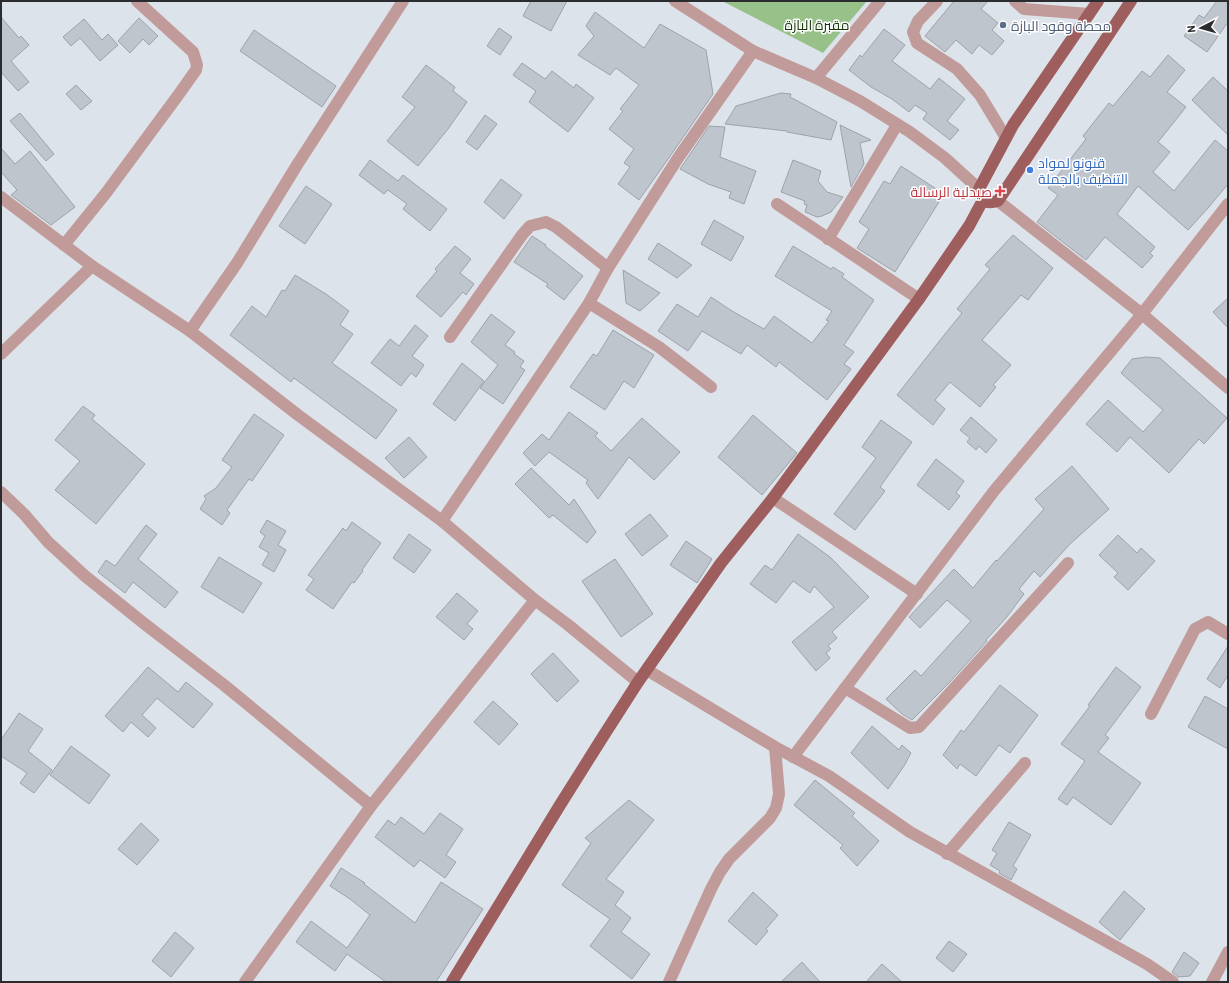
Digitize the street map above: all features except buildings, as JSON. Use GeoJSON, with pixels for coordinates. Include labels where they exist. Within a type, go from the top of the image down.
{"type":"FeatureCollection","features":[{"type":"Feature","properties":{"kind":"main road"},"geometry":{"type":"LineString","coordinates":[[452,982],[564,798],[638,682],[721,563],[773,498],[918,299],[969,226],[1006,138],[1098,1]]}},
{"type":"Feature","properties":{"kind":"main road"},"geometry":{"type":"LineString","coordinates":[[981,195],[987,202],[991,203],[998,201],[1128,2]]}},
{"type":"Feature","properties":{"kind":"street"},"geometry":{"type":"LineString","coordinates":[[64,245],[115,181],[180,94],[196,70],[197,65],[194,52],[137,1]]}},
{"type":"Feature","properties":{"kind":"street"},"geometry":{"type":"LineString","coordinates":[[190,331],[236,263],[403,1]]}},
{"type":"Feature","properties":{"kind":"street"},"geometry":{"type":"LineString","coordinates":[[675,1],[753,51],[816,78],[860,101],[910,132],[945,158],[981,195]]}},
{"type":"Feature","properties":{"kind":"street"},"geometry":{"type":"LineString","coordinates":[[816,78],[880,1]]}},
{"type":"Feature","properties":{"kind":"street"},"geometry":{"type":"LineString","coordinates":[[936,1],[918,21],[913,32],[917,43],[957,69],[980,95],[1006,138]]}},
{"type":"Feature","properties":{"kind":"street"},"geometry":{"type":"LineString","coordinates":[[1015,1],[1024,9],[1089,14]]}},
{"type":"Feature","properties":{"kind":"street"},"geometry":{"type":"LineString","coordinates":[[442,521],[589,303],[608,268],[678,158],[753,51]]}},
{"type":"Feature","properties":{"kind":"street"},"geometry":{"type":"LineString","coordinates":[[828,239],[897,125]]}},
{"type":"Feature","properties":{"kind":"street"},"geometry":{"type":"LineString","coordinates":[[1,197],[92,266],[190,331],[298,415],[442,521],[535,600],[638,682]]}},
{"type":"Feature","properties":{"kind":"street"},"geometry":{"type":"LineString","coordinates":[[998,201],[1142,314],[1228,388]]}},
{"type":"Feature","properties":{"kind":"street"},"geometry":{"type":"LineString","coordinates":[[777,204],[918,299]]}},
{"type":"Feature","properties":{"kind":"street"},"geometry":{"type":"LineString","coordinates":[[793,757],[994,491],[1142,314],[1228,204]]}},
{"type":"Feature","properties":{"kind":"street"},"geometry":{"type":"LineString","coordinates":[[450,337],[522,235],[530,226],[534,224],[546,222],[556,227],[608,268]]}},
{"type":"Feature","properties":{"kind":"street"},"geometry":{"type":"LineString","coordinates":[[1,354],[92,266]]}},
{"type":"Feature","properties":{"kind":"street"},"geometry":{"type":"LineString","coordinates":[[589,303],[659,347],[711,387]]}},
{"type":"Feature","properties":{"kind":"street"},"geometry":{"type":"LineString","coordinates":[[1,492],[24,514],[48,542],[85,576],[224,685],[371,806]]}},
{"type":"Feature","properties":{"kind":"street"},"geometry":{"type":"LineString","coordinates":[[773,498],[917,594]]}},
{"type":"Feature","properties":{"kind":"street"},"geometry":{"type":"LineString","coordinates":[[845,688],[910,728],[919,727],[1068,563]]}},
{"type":"Feature","properties":{"kind":"street"},"geometry":{"type":"LineString","coordinates":[[245,982],[371,806],[535,600]]}},
{"type":"Feature","properties":{"kind":"street"},"geometry":{"type":"LineString","coordinates":[[1151,714],[1195,628],[1208,622],[1228,634]]}},
{"type":"Feature","properties":{"kind":"street"},"geometry":{"type":"LineString","coordinates":[[647,670],[775,747],[829,776],[910,832],[947,854],[1147,964],[1174,982]]}},
{"type":"Feature","properties":{"kind":"street"},"geometry":{"type":"LineString","coordinates":[[669,982],[720,872],[729,859],[770,818],[776,808],[779,794],[775,747]]}},
{"type":"Feature","properties":{"kind":"street"},"geometry":{"type":"LineString","coordinates":[[947,854],[1025,764]]}},
{"type":"Feature","properties":{"kind":"street"},"geometry":{"type":"LineString","coordinates":[[1212,982],[1228,952]]}},
{"type":"Feature","properties":{"kind":"green space","name":"مقبرة البازة"},"geometry":{"type":"Polygon","coordinates":[[[722,1],[867,1],[823,53],[722,1]]]}},
{"type":"Feature","properties":{"kind":"place","name":"محطة وقود البازة"},"geometry":{"type":"Point","coordinates":[1003,25]}},
{"type":"Feature","properties":{"kind":"place","name":"قنونو لمواد التنظيف بالجملة"},"geometry":{"type":"Point","coordinates":[1030,170]}},
{"type":"Feature","properties":{"kind":"place","name":"صيدلية الرسالة"},"geometry":{"type":"Point","coordinates":[1000,191]}}]}
